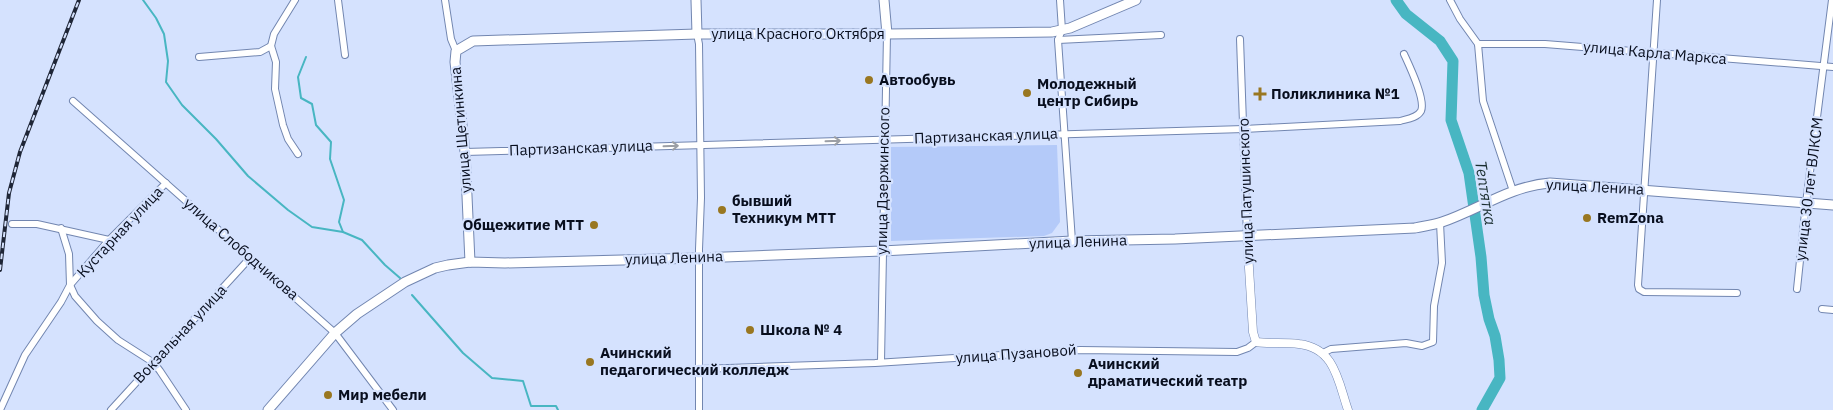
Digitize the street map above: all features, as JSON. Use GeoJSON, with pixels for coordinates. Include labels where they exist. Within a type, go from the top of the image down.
{"type":"FeatureCollection","features":[{"type":"Feature","properties":{"kind":"main road"},"geometry":{"type":"LineString","coordinates":[[696,0],[697,34]]}},
{"type":"Feature","properties":{"kind":"main road","name":"улица Дзержинского"},"geometry":{"type":"LineString","coordinates":[[884,0],[887,34]]}},
{"type":"Feature","properties":{"kind":"main road","name":"улица Красного Октября"},"geometry":{"type":"LineString","coordinates":[[456,50],[473,42],[697,34],[1052,32],[1062,30],[1136,0]]}},
{"type":"Feature","properties":{"kind":"main road","name":"улица Щетинкина"},"geometry":{"type":"LineString","coordinates":[[456,50],[465,152],[470,262]]}},
{"type":"Feature","properties":{"kind":"main road","name":"улица Ленина"},"geometry":{"type":"LineString","coordinates":[[268,410],[335,333],[357,314],[405,282],[435,268],[470,262],[505,263],[699,258],[1415,228],[1440,223],[1513,191],[1532,185],[1550,183],[1833,205]]}},
{"type":"Feature","properties":{"kind":"street"},"geometry":{"type":"LineString","coordinates":[[295,0],[274,34],[271,46],[276,62],[275,89],[283,125],[288,139],[298,154]]}},
{"type":"Feature","properties":{"kind":"street"},"geometry":{"type":"LineString","coordinates":[[338,0],[345,55]]}},
{"type":"Feature","properties":{"kind":"street","name":"улица Щетинкина"},"geometry":{"type":"LineString","coordinates":[[445,0],[451,39],[456,50]]}},
{"type":"Feature","properties":{"kind":"street"},"geometry":{"type":"LineString","coordinates":[[1060,0],[1062,30],[1058,40],[1072,241]]}},
{"type":"Feature","properties":{"kind":"street"},"geometry":{"type":"LineString","coordinates":[[1450,0],[1460,19],[1478,44],[1483,101],[1513,191]]}},
{"type":"Feature","properties":{"kind":"street"},"geometry":{"type":"LineString","coordinates":[[1657,0],[1638,285],[1644,292],[1737,293]]}},
{"type":"Feature","properties":{"kind":"street","name":"улица 30 лет ВЛКСМ"},"geometry":{"type":"LineString","coordinates":[[1797,289],[1832,0]]}},
{"type":"Feature","properties":{"kind":"street"},"geometry":{"type":"LineString","coordinates":[[697,34],[699,44],[702,145],[699,258],[699,410]]}},
{"type":"Feature","properties":{"kind":"street","name":"улица Дзержинского"},"geometry":{"type":"LineString","coordinates":[[881,362],[887,34]]}},
{"type":"Feature","properties":{"kind":"street"},"geometry":{"type":"LineString","coordinates":[[1058,40],[1161,35]]}},
{"type":"Feature","properties":{"kind":"street","name":"улица Патушинского"},"geometry":{"type":"LineString","coordinates":[[1240,39],[1253,332],[1256,342]]}},
{"type":"Feature","properties":{"kind":"street","name":"улица Карла Маркса"},"geometry":{"type":"LineString","coordinates":[[1478,44],[1545,44],[1833,67]]}},
{"type":"Feature","properties":{"kind":"street"},"geometry":{"type":"LineString","coordinates":[[199,57],[260,52],[271,46]]}},
{"type":"Feature","properties":{"kind":"street","name":"Партизанская улица"},"geometry":{"type":"LineString","coordinates":[[465,152],[1244,129],[1400,121],[1417,116],[1422,105],[1421,96],[1404,54]]}},
{"type":"Feature","properties":{"kind":"street","name":"улица Слободчикова"},"geometry":{"type":"LineString","coordinates":[[73,101],[335,333],[393,410]]}},
{"type":"Feature","properties":{"kind":"street","name":"Кустарная улица"},"geometry":{"type":"LineString","coordinates":[[0,410],[25,355],[61,302],[70,285],[109,240],[166,183]]}},
{"type":"Feature","properties":{"kind":"street"},"geometry":{"type":"LineString","coordinates":[[1348,410],[1331,364],[1323,352],[1331,349],[1406,343],[1422,346],[1433,342],[1434,306],[1442,263],[1440,223]]}},
{"type":"Feature","properties":{"kind":"street"},"geometry":{"type":"LineString","coordinates":[[12,224],[37,224],[109,240]]}},
{"type":"Feature","properties":{"kind":"street"},"geometry":{"type":"LineString","coordinates":[[61,228],[69,254],[70,285],[80,303],[118,340],[154,363],[186,410]]}},
{"type":"Feature","properties":{"kind":"street","name":"Вокзальная улица"},"geometry":{"type":"LineString","coordinates":[[111,410],[250,258]]}},
{"type":"Feature","properties":{"kind":"street"},"geometry":{"type":"LineString","coordinates":[[1822,309],[1833,310]]}},
{"type":"Feature","properties":{"kind":"street","name":"улица Пузановой"},"geometry":{"type":"LineString","coordinates":[[700,370],[881,362],[1080,350],[1236,352],[1248,348],[1256,342],[1300,344],[1323,352]]}},
{"type":"Feature","properties":{"kind":"shaded area"},"geometry":{"type":"Polygon","coordinates":[[[1057,145],[1060,222],[1052,233],[1044,236],[891,241],[891,147],[1057,145]]]}},
{"type":"Feature","properties":{"kind":"waterway"},"geometry":{"type":"LineString","coordinates":[[143,0],[156,18],[164,34],[168,61],[166,82],[182,105],[216,139],[248,176],[288,210],[312,227],[343,232],[362,240],[400,278]]}},
{"type":"Feature","properties":{"kind":"waterway","name":"Тептятка"},"geometry":{"type":"LineString","coordinates":[[1396,0],[1406,14],[1440,41],[1453,61],[1451,120],[1469,173],[1481,257],[1484,295],[1499,360],[1500,378],[1482,410]]}},
{"type":"Feature","properties":{"kind":"waterway"},"geometry":{"type":"LineString","coordinates":[[306,57],[298,77],[301,98],[312,104],[316,125],[331,142],[330,159],[344,200],[339,222],[343,232]]}},
{"type":"Feature","properties":{"kind":"waterway"},"geometry":{"type":"LineString","coordinates":[[412,295],[463,353],[492,378],[523,381],[531,406],[556,406],[558,410]]}},
{"type":"Feature","properties":{"kind":"railway"},"geometry":{"type":"LineString","coordinates":[[0,270],[9,193],[20,152],[79,0]]}},
{"type":"Feature","properties":{"kind":"place","name":"Автообувь"},"geometry":{"type":"Point","coordinates":[869,80]}},
{"type":"Feature","properties":{"kind":"place","name":"Молодежный центр Сибирь"},"geometry":{"type":"Point","coordinates":[1027,93]}},
{"type":"Feature","properties":{"kind":"place","name":"Поликлиника №1"},"geometry":{"type":"Point","coordinates":[1260,94]}},
{"type":"Feature","properties":{"kind":"place","name":"бывший Техникум МТТ"},"geometry":{"type":"Point","coordinates":[722,210]}},
{"type":"Feature","properties":{"kind":"place","name":"RemZona"},"geometry":{"type":"Point","coordinates":[1587,218]}},
{"type":"Feature","properties":{"kind":"place","name":"Общежитие МТТ"},"geometry":{"type":"Point","coordinates":[594,225]}},
{"type":"Feature","properties":{"kind":"place","name":"Школа № 4"},"geometry":{"type":"Point","coordinates":[750,330]}},
{"type":"Feature","properties":{"kind":"place","name":"Ачинский педагогический колледж"},"geometry":{"type":"Point","coordinates":[590,362]}},
{"type":"Feature","properties":{"kind":"place","name":"Ачинский драматический театр"},"geometry":{"type":"Point","coordinates":[1078,373]}},
{"type":"Feature","properties":{"kind":"place","name":"Мир мебели"},"geometry":{"type":"Point","coordinates":[328,395]}}]}
